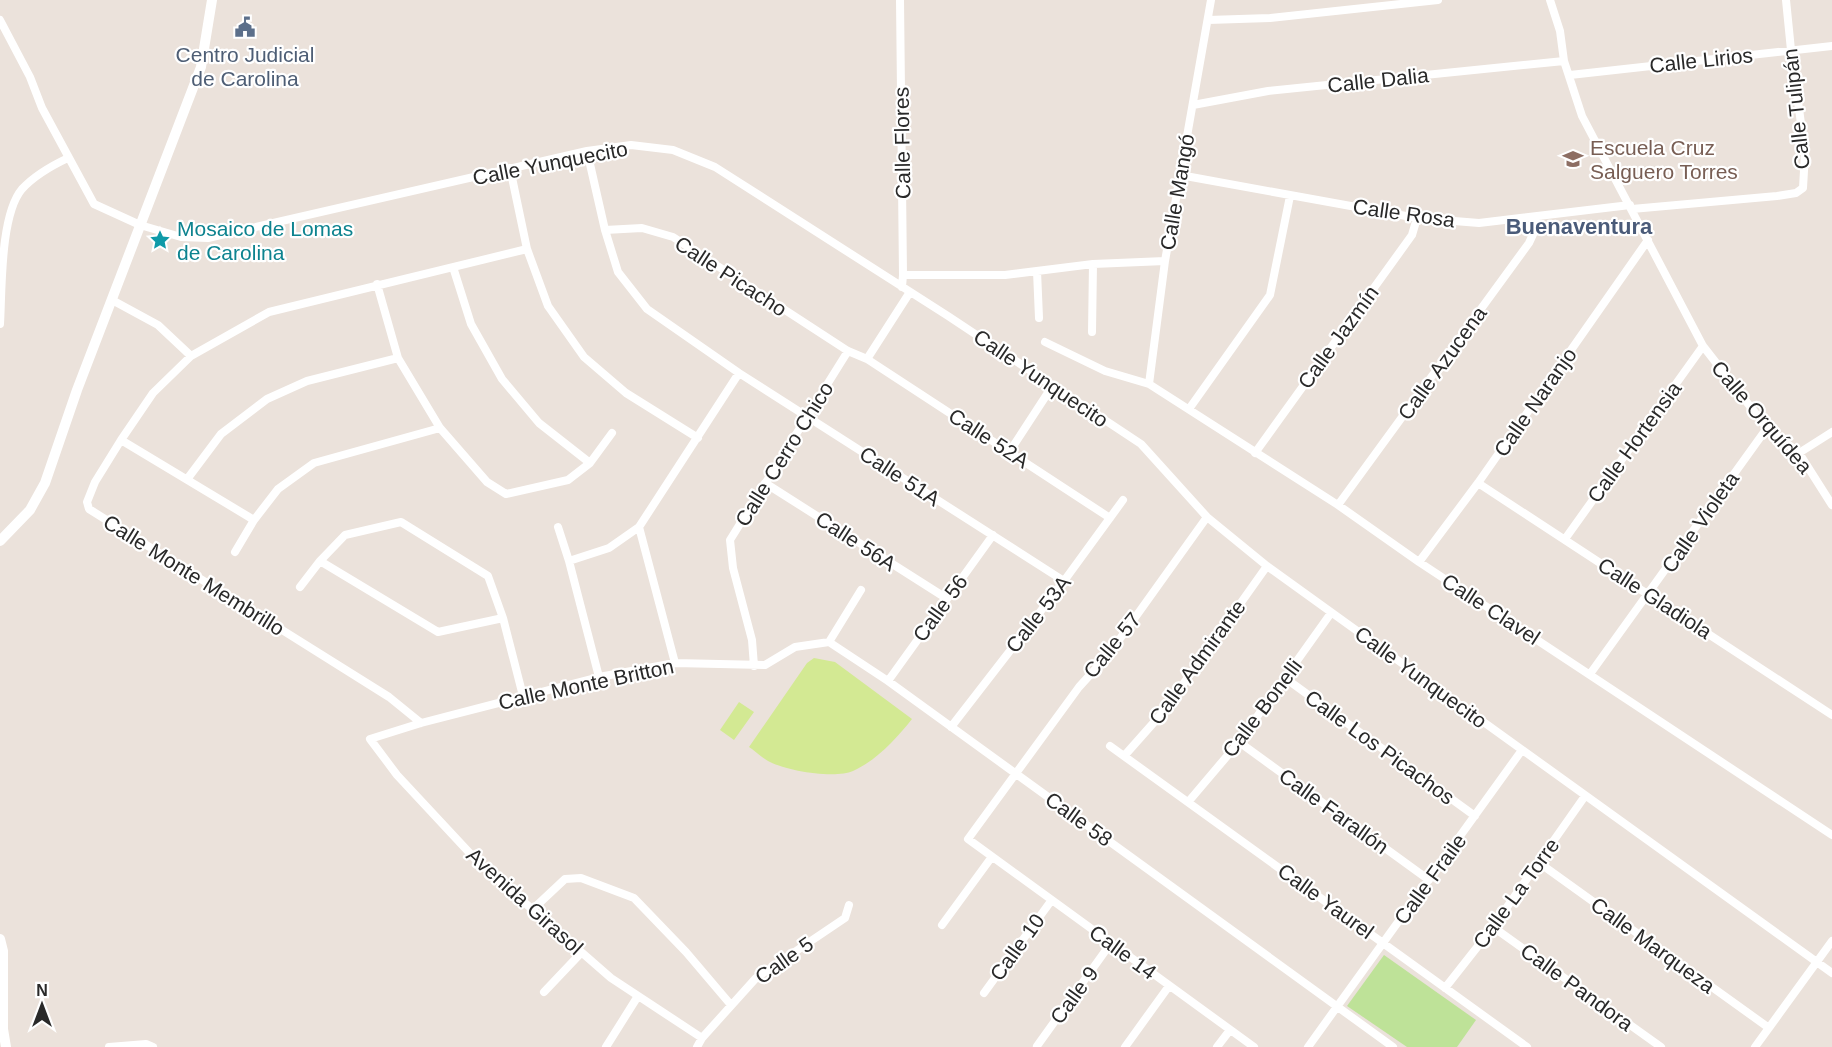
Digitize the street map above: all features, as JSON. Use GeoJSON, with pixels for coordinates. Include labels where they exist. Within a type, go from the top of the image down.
{"type":"FeatureCollection","features":[{"type":"Feature","properties":{"kind":"street"},"geometry":{"type":"LineString","coordinates":[[0,541],[30,510],[45,483],[140,225],[201,68],[212,0]]}},
{"type":"Feature","properties":{"kind":"street","name":"Calle Flores"},"geometry":{"type":"LineString","coordinates":[[900,0],[902,287]]}},
{"type":"Feature","properties":{"kind":"street","name":"Calle Mangó"},"geometry":{"type":"LineString","coordinates":[[1149,384],[1165,261],[1211,0]]}},
{"type":"Feature","properties":{"kind":"street"},"geometry":{"type":"LineString","coordinates":[[1208,20],[1270,18],[1438,0]]}},
{"type":"Feature","properties":{"kind":"street","name":"Calle Orquídea"},"geometry":{"type":"LineString","coordinates":[[1550,0],[1560,31],[1564,61],[1582,116],[1702,346],[1767,428],[1799,453],[1832,505]]}},
{"type":"Feature","properties":{"kind":"street","name":"Calle Tulipán"},"geometry":{"type":"LineString","coordinates":[[1631,207],[1777,196],[1796,193],[1803,188],[1805,153],[1786,0]]}},
{"type":"Feature","properties":{"kind":"street","name":"Calle Yunquecito"},"geometry":{"type":"LineString","coordinates":[[0,20],[30,77],[42,108],[94,204],[140,225],[181,237],[208,238],[587,151],[631,145],[673,150],[715,167],[1141,444],[1207,517],[1267,566],[1832,973]]}},
{"type":"Feature","properties":{"kind":"street","name":"Calle Lirios"},"geometry":{"type":"LineString","coordinates":[[1570,75],[1832,46]]}},
{"type":"Feature","properties":{"kind":"street","name":"Calle Dalia"},"geometry":{"type":"LineString","coordinates":[[1192,105],[1268,91],[1564,61]]}},
{"type":"Feature","properties":{"kind":"street","name":"Calle 51A"},"geometry":{"type":"LineString","coordinates":[[587,151],[604,230],[618,272],[647,309],[739,373],[1064,581]]}},
{"type":"Feature","properties":{"kind":"street"},"geometry":{"type":"LineString","coordinates":[[0,324],[5,236],[13,204],[22,189],[46,168],[68,158]]}},
{"type":"Feature","properties":{"kind":"street"},"geometry":{"type":"LineString","coordinates":[[510,168],[528,249],[548,306],[584,357],[626,393],[698,438]]}},
{"type":"Feature","properties":{"kind":"street","name":"Calle Rosa"},"geometry":{"type":"LineString","coordinates":[[1180,175],[1417,218],[1479,223],[1631,207]]}},
{"type":"Feature","properties":{"kind":"street"},"geometry":{"type":"LineString","coordinates":[[1189,409],[1270,295],[1290,196]]}},
{"type":"Feature","properties":{"kind":"street","name":"Calle Azucena"},"geometry":{"type":"LineString","coordinates":[[1338,505],[1530,243],[1541,217]]}},
{"type":"Feature","properties":{"kind":"street","name":"Calle Jazmín"},"geometry":{"type":"LineString","coordinates":[[1255,453],[1412,235],[1417,218]]}},
{"type":"Feature","properties":{"kind":"street","name":"Calle Picacho"},"geometry":{"type":"LineString","coordinates":[[604,230],[642,228],[674,237],[848,351],[867,359]]}},
{"type":"Feature","properties":{"kind":"street","name":"Calle Naranjo"},"geometry":{"type":"LineString","coordinates":[[1419,562],[1478,483],[1648,240]]}},
{"type":"Feature","properties":{"kind":"street","name":"Calle Monte Membrillo"},"geometry":{"type":"LineString","coordinates":[[421,723],[389,697],[89,509],[87,502],[95,482],[153,393],[190,356],[269,312],[528,249]]}},
{"type":"Feature","properties":{"kind":"street"},"geometry":{"type":"LineString","coordinates":[[903,275],[1005,275],[1093,264],[1165,261]]}},
{"type":"Feature","properties":{"kind":"street"},"geometry":{"type":"LineString","coordinates":[[1092,332],[1093,264]]}},
{"type":"Feature","properties":{"kind":"street"},"geometry":{"type":"LineString","coordinates":[[453,267],[471,324],[502,379],[539,423],[590,463]]}},
{"type":"Feature","properties":{"kind":"street"},"geometry":{"type":"LineString","coordinates":[[1037,272],[1039,318]]}},
{"type":"Feature","properties":{"kind":"street"},"geometry":{"type":"LineString","coordinates":[[377,284],[398,358],[440,428],[487,482],[506,494],[568,480],[590,463],[612,433]]}},
{"type":"Feature","properties":{"kind":"street"},"geometry":{"type":"LineString","coordinates":[[867,359],[910,292]]}},
{"type":"Feature","properties":{"kind":"street"},"geometry":{"type":"LineString","coordinates":[[112,300],[158,325],[190,356]]}},
{"type":"Feature","properties":{"kind":"street","name":"Calle Clavel"},"geometry":{"type":"LineString","coordinates":[[1045,342],[1106,371],[1149,384],[1189,409],[1338,505],[1419,562],[1832,835]]}},
{"type":"Feature","properties":{"kind":"street","name":"Calle Hortensia"},"geometry":{"type":"LineString","coordinates":[[1564,539],[1702,346]]}},
{"type":"Feature","properties":{"kind":"street","name":"Calle Cerro Chico"},"geometry":{"type":"LineString","coordinates":[[754,666],[752,640],[733,568],[730,540],[848,351]]}},
{"type":"Feature","properties":{"kind":"street"},"geometry":{"type":"LineString","coordinates":[[188,478],[222,434],[267,399],[307,381],[398,358]]}},
{"type":"Feature","properties":{"kind":"street","name":"Calle 52A"},"geometry":{"type":"LineString","coordinates":[[867,359],[1110,518]]}},
{"type":"Feature","properties":{"kind":"street"},"geometry":{"type":"LineString","coordinates":[[570,561],[609,548],[639,527],[739,373]]}},
{"type":"Feature","properties":{"kind":"street"},"geometry":{"type":"LineString","coordinates":[[1010,451],[1053,386]]}},
{"type":"Feature","properties":{"kind":"street"},"geometry":{"type":"LineString","coordinates":[[235,552],[254,519],[278,489],[314,463],[440,428]]}},
{"type":"Feature","properties":{"kind":"street","name":"Calle Violeta"},"geometry":{"type":"LineString","coordinates":[[1590,674],[1767,428]]}},
{"type":"Feature","properties":{"kind":"street"},"geometry":{"type":"LineString","coordinates":[[1799,453],[1832,432]]}},
{"type":"Feature","properties":{"kind":"street"},"geometry":{"type":"LineString","coordinates":[[121,440],[254,519]]}},
{"type":"Feature","properties":{"kind":"street","name":"Calle 56A"},"geometry":{"type":"LineString","coordinates":[[765,483],[946,598]]}},
{"type":"Feature","properties":{"kind":"street","name":"Calle Gladiola"},"geometry":{"type":"LineString","coordinates":[[1478,483],[1832,715]]}},
{"type":"Feature","properties":{"kind":"street","name":"Calle 53A"},"geometry":{"type":"LineString","coordinates":[[951,727],[1064,581],[1123,500]]}},
{"type":"Feature","properties":{"kind":"street","name":"Calle 57"},"geometry":{"type":"LineString","coordinates":[[968,839],[1079,687],[1109,654],[1207,517]]}},
{"type":"Feature","properties":{"kind":"street"},"geometry":{"type":"LineString","coordinates":[[300,587],[320,561],[345,535],[401,522],[488,576],[503,618],[523,696]]}},
{"type":"Feature","properties":{"kind":"street"},"geometry":{"type":"LineString","coordinates":[[558,527],[570,561],[598,677]]}},
{"type":"Feature","properties":{"kind":"street"},"geometry":{"type":"LineString","coordinates":[[639,527],[675,663]]}},
{"type":"Feature","properties":{"kind":"street","name":"Calle 56"},"geometry":{"type":"LineString","coordinates":[[888,681],[993,535]]}},
{"type":"Feature","properties":{"kind":"street"},"geometry":{"type":"LineString","coordinates":[[320,561],[438,632],[503,618]]}},
{"type":"Feature","properties":{"kind":"street","name":"Calle Admirante"},"geometry":{"type":"LineString","coordinates":[[1125,755],[1164,711],[1267,566]]}},
{"type":"Feature","properties":{"kind":"street"},"geometry":{"type":"LineString","coordinates":[[754,666],[765,665],[795,646],[829,642],[861,590]]}},
{"type":"Feature","properties":{"kind":"street","name":"Calle Bonelli"},"geometry":{"type":"LineString","coordinates":[[1189,801],[1239,742],[1331,613]]}},
{"type":"Feature","properties":{"kind":"street","name":"Calle 58"},"geometry":{"type":"LineString","coordinates":[[829,642],[888,681],[1015,772],[1393,1047]]}},
{"type":"Feature","properties":{"kind":"street","name":"Calle Monte Britton"},"geometry":{"type":"LineString","coordinates":[[370,739],[421,723],[598,677],[675,663],[754,666]]}},
{"type":"Feature","properties":{"kind":"street","name":"Calle Los Picachos"},"geometry":{"type":"LineString","coordinates":[[1285,678],[1475,816]]}},
{"type":"Feature","properties":{"kind":"street","name":"Avenida Girasol"},"geometry":{"type":"LineString","coordinates":[[370,739],[397,775],[478,862],[611,978],[702,1038]]}},
{"type":"Feature","properties":{"kind":"street","name":"Calle Farallón"},"geometry":{"type":"LineString","coordinates":[[1239,742],[1429,880]]}},
{"type":"Feature","properties":{"kind":"street","name":"Calle Yaurel"},"geometry":{"type":"LineString","coordinates":[[1110,746],[1527,1047]]}},
{"type":"Feature","properties":{"kind":"street","name":"Calle Fraile"},"geometry":{"type":"LineString","coordinates":[[1308,1047],[1522,750]]}},
{"type":"Feature","properties":{"kind":"street","name":"Calle La Torre"},"geometry":{"type":"LineString","coordinates":[[1446,988],[1493,927],[1585,796]]}},
{"type":"Feature","properties":{"kind":"street","name":"Calle 14"},"geometry":{"type":"LineString","coordinates":[[968,839],[991,858],[1254,1047]]}},
{"type":"Feature","properties":{"kind":"street"},"geometry":{"type":"LineString","coordinates":[[942,925],[991,858]]}},
{"type":"Feature","properties":{"kind":"street","name":"Calle Marqueza"},"geometry":{"type":"LineString","coordinates":[[1538,862],[1769,1028]]}},
{"type":"Feature","properties":{"kind":"street"},"geometry":{"type":"LineString","coordinates":[[533,909],[565,879],[581,878],[634,898],[686,952],[731,1005]]}},
{"type":"Feature","properties":{"kind":"street","name":"Calle 10"},"geometry":{"type":"LineString","coordinates":[[984,993],[1051,901]]}},
{"type":"Feature","properties":{"kind":"street","name":"Calle 5"},"geometry":{"type":"LineString","coordinates":[[697,1047],[702,1038],[756,978],[845,918],[849,905]]}},
{"type":"Feature","properties":{"kind":"street","name":"Calle Pandora"},"geometry":{"type":"LineString","coordinates":[[1493,927],[1660,1047]]}},
{"type":"Feature","properties":{"kind":"street"},"geometry":{"type":"LineString","coordinates":[[0,939],[3,951],[3,1029],[6,1047]]}},
{"type":"Feature","properties":{"kind":"street"},"geometry":{"type":"LineString","coordinates":[[1755,1047],[1819,963],[1832,941]]}},
{"type":"Feature","properties":{"kind":"street","name":"Calle 9"},"geometry":{"type":"LineString","coordinates":[[1036,1047],[1111,943]]}},
{"type":"Feature","properties":{"kind":"street"},"geometry":{"type":"LineString","coordinates":[[544,992],[581,953]]}},
{"type":"Feature","properties":{"kind":"street"},"geometry":{"type":"LineString","coordinates":[[1125,1047],[1169,986]]}},
{"type":"Feature","properties":{"kind":"street"},"geometry":{"type":"LineString","coordinates":[[606,1047],[638,996]]}},
{"type":"Feature","properties":{"kind":"street"},"geometry":{"type":"LineString","coordinates":[[1217,1047],[1230,1030]]}},
{"type":"Feature","properties":{"kind":"street"},"geometry":{"type":"LineString","coordinates":[[109,1047],[146,1044],[153,1047]]}},
{"type":"Feature","properties":{"kind":"green space"},"geometry":{"type":"Polygon","coordinates":[[[814,658],[835,662],[912,719],[886,748],[853,771],[823,774],[798,771],[776,765],[749,747],[807,663],[814,658]]]}},
{"type":"Feature","properties":{"kind":"green space"},"geometry":{"type":"Polygon","coordinates":[[[739,702],[754,712],[734,740],[720,730],[739,702]]]}},
{"type":"Feature","properties":{"kind":"green space"},"geometry":{"type":"Polygon","coordinates":[[[1384,955],[1476,1020],[1457,1047],[1407,1047],[1347,1006],[1384,955]]]}},
{"type":"Feature","properties":{"kind":"place","name":"Centro Judicial de Carolina"},"geometry":{"type":"Point","coordinates":[245,27]}},
{"type":"Feature","properties":{"kind":"place","name":"Escuela Cruz Salguero Torres"},"geometry":{"type":"Point","coordinates":[1573,159]}},
{"type":"Feature","properties":{"kind":"place","name":"Mosaico de Lomas de Carolina"},"geometry":{"type":"Point","coordinates":[160,240]}},
{"type":"Feature","properties":{"kind":"district","name":"Buenaventura"},"geometry":{"type":"Point","coordinates":[1579,226]}}]}
